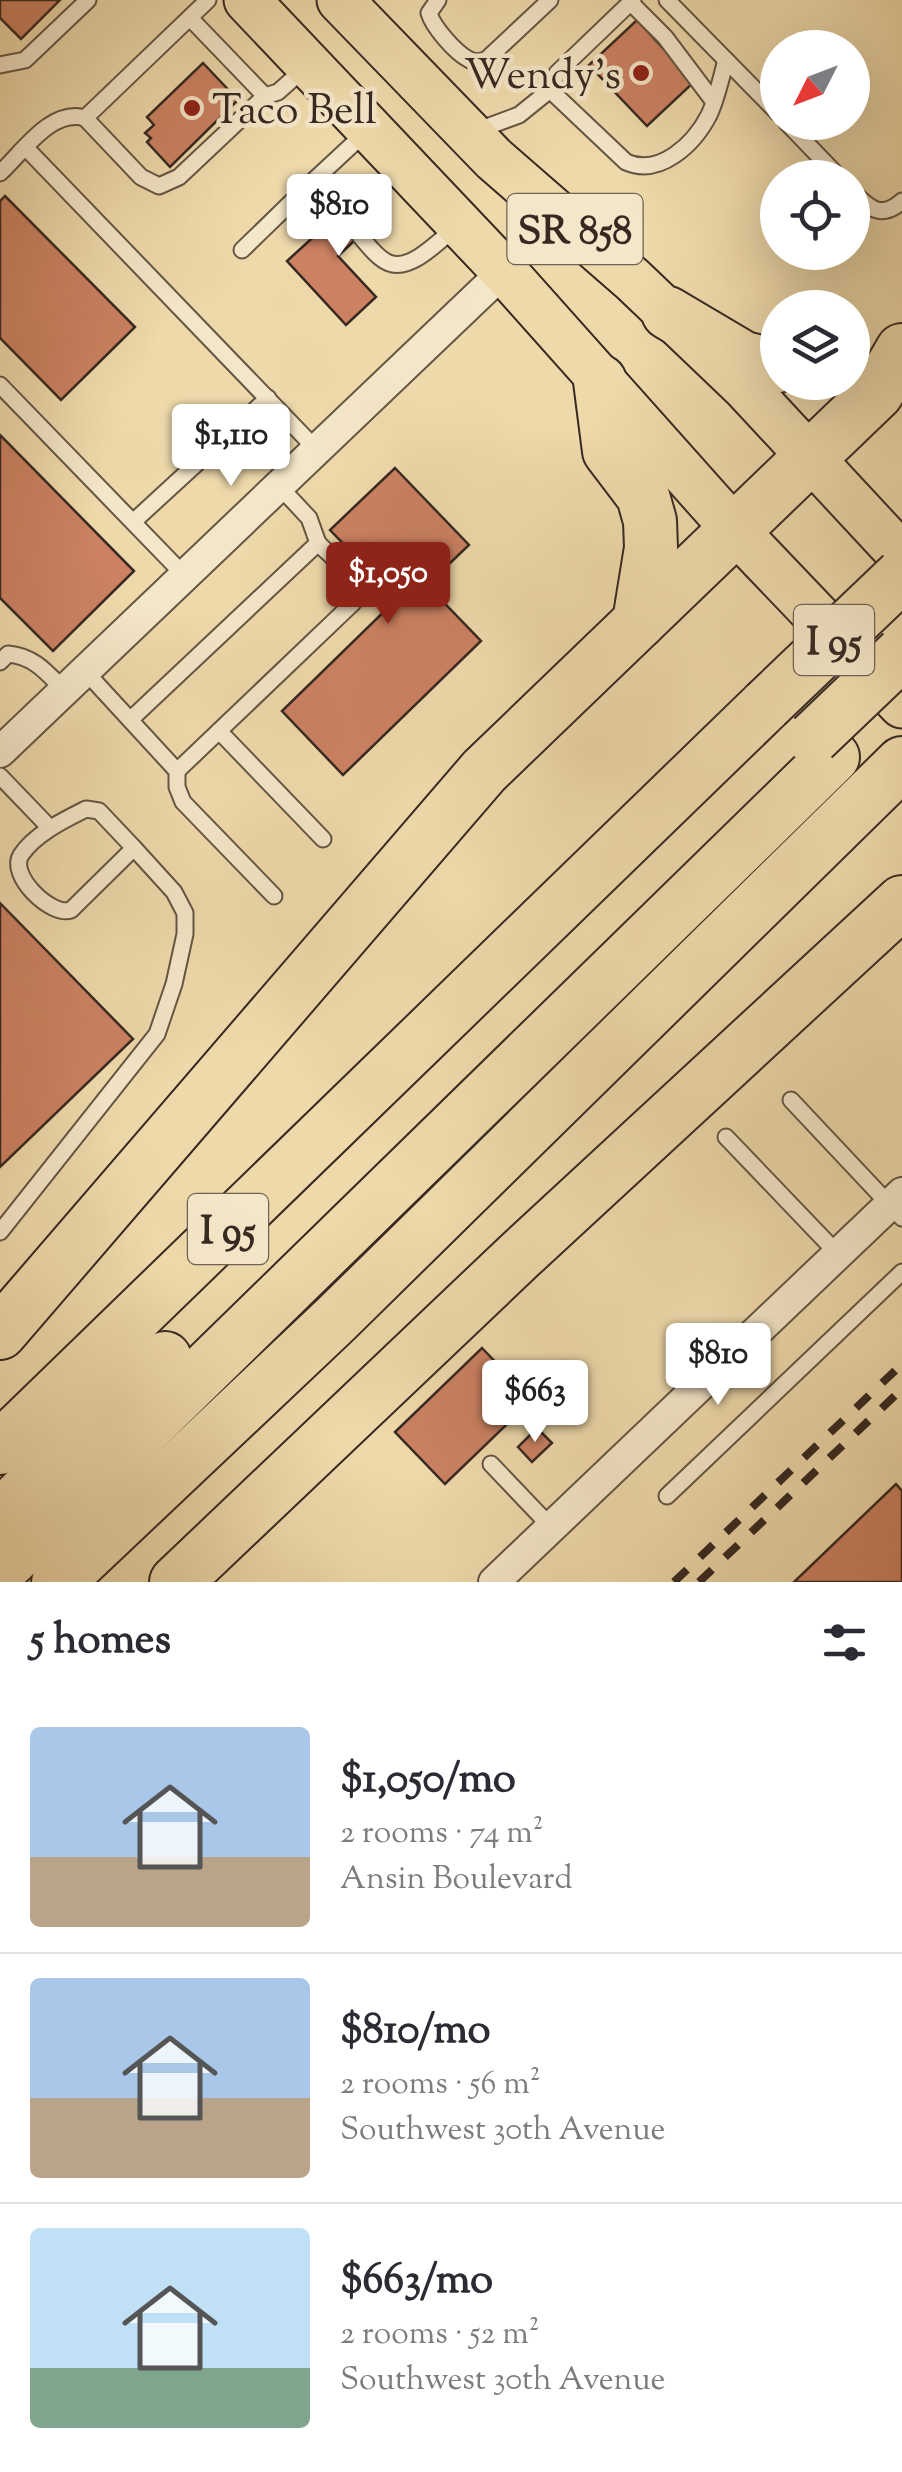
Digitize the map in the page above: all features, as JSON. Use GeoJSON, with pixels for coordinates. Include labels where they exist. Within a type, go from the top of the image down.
{"type":"FeatureCollection","features":[{"type":"Feature","properties":{"kind":"highway"},"geometry":{"type":"LineString","coordinates":[[668,312],[744,358],[760,362]]}},
{"type":"Feature","properties":{"kind":"highway"},"geometry":{"type":"LineString","coordinates":[[0,1332],[459,800],[885,383],[902,350]]}},
{"type":"Feature","properties":{"kind":"highway"},"geometry":{"type":"LineString","coordinates":[[870,359],[902,350]]}},
{"type":"Feature","properties":{"kind":"highway"},"geometry":{"type":"LineString","coordinates":[[600,381],[609,451],[643,496],[650,521],[651,548],[640,622]]}},
{"type":"Feature","properties":{"kind":"highway","name":"I 95"},"geometry":{"type":"LineString","coordinates":[[0,1448],[902,575]]}},
{"type":"Feature","properties":{"kind":"highway"},"geometry":{"type":"LineString","coordinates":[[0,1570],[823,748],[902,653]]}},
{"type":"Feature","properties":{"kind":"highway"},"geometry":{"type":"LineString","coordinates":[[0,1516],[823,748],[902,692]]}},
{"type":"Feature","properties":{"kind":"highway"},"geometry":{"type":"LineString","coordinates":[[58,1582],[335,1320],[902,762]]}},
{"type":"Feature","properties":{"kind":"highway"},"geometry":{"type":"LineString","coordinates":[[176,1582],[519,1256],[902,902]]}},
{"type":"Feature","properties":{"kind":"highway"},"geometry":{"type":"LineString","coordinates":[[0,1495],[313,1194],[456,1009]]}},
{"type":"Feature","properties":{"kind":"highway"},"geometry":{"type":"LineString","coordinates":[[0,1582],[222,1375],[335,1320]]}},
{"type":"Feature","properties":{"kind":"main road","name":"SR 858"},"geometry":{"type":"LineString","coordinates":[[247,0],[504,271],[734,529],[902,705]]}},
{"type":"Feature","properties":{"kind":"main road","name":"SR 858"},"geometry":{"type":"LineString","coordinates":[[340,0],[469,133],[668,312],[812,456],[902,556]]}},
{"type":"Feature","properties":{"kind":"street"},"geometry":{"type":"LineString","coordinates":[[0,752],[504,271]]}},
{"type":"Feature","properties":{"kind":"street"},"geometry":{"type":"LineString","coordinates":[[494,1582],[837,1253],[898,1205]]}},
{"type":"Feature","properties":{"kind":"lane"},"geometry":{"type":"LineString","coordinates":[[0,65],[25,60],[88,0]]}},
{"type":"Feature","properties":{"kind":"lane"},"geometry":{"type":"LineString","coordinates":[[85,118],[208,0]]}},
{"type":"Feature","properties":{"kind":"lane"},"geometry":{"type":"LineString","coordinates":[[438,0],[429,12],[432,22],[468,59],[476,62],[486,60],[550,0]]}},
{"type":"Feature","properties":{"kind":"lane"},"geometry":{"type":"LineString","coordinates":[[667,0],[760,95]]}},
{"type":"Feature","properties":{"kind":"lane"},"geometry":{"type":"LineString","coordinates":[[469,133],[519,115],[550,90],[558,73],[632,1],[714,102]]}},
{"type":"Feature","properties":{"kind":"lane"},"geometry":{"type":"LineString","coordinates":[[190,18],[265,96]]}},
{"type":"Feature","properties":{"kind":"lane"},"geometry":{"type":"LineString","coordinates":[[550,90],[618,155],[639,168],[656,167],[700,129],[714,102],[726,60]]}},
{"type":"Feature","properties":{"kind":"lane"},"geometry":{"type":"LineString","coordinates":[[0,173],[55,120],[76,116],[85,118],[140,177],[158,186],[179,178],[265,96],[278,92],[309,64]]}},
{"type":"Feature","properties":{"kind":"lane"},"geometry":{"type":"LineString","coordinates":[[242,250],[370,128]]}},
{"type":"Feature","properties":{"kind":"lane"},"geometry":{"type":"LineString","coordinates":[[803,140],[823,160]]}},
{"type":"Feature","properties":{"kind":"lane"},"geometry":{"type":"LineString","coordinates":[[26,148],[317,450]]}},
{"type":"Feature","properties":{"kind":"lane"},"geometry":{"type":"LineString","coordinates":[[310,184],[338,214]]}},
{"type":"Feature","properties":{"kind":"lane"},"geometry":{"type":"LineString","coordinates":[[870,209],[881,213],[902,202]]}},
{"type":"Feature","properties":{"kind":"lane"},"geometry":{"type":"LineString","coordinates":[[360,236],[385,262],[397,265],[409,262],[460,224]]}},
{"type":"Feature","properties":{"kind":"lane"},"geometry":{"type":"LineString","coordinates":[[0,385],[184,576]]}},
{"type":"Feature","properties":{"kind":"lane"},"geometry":{"type":"LineString","coordinates":[[133,522],[268,398]]}},
{"type":"Feature","properties":{"kind":"lane"},"geometry":{"type":"LineString","coordinates":[[274,896],[183,802],[176,787],[177,771],[358,594],[356,584],[318,544],[309,518],[278,486]]}},
{"type":"Feature","properties":{"kind":"lane"},"geometry":{"type":"LineString","coordinates":[[130,720],[318,544]]}},
{"type":"Feature","properties":{"kind":"lane"},"geometry":{"type":"LineString","coordinates":[[0,662],[8,654],[22,655],[74,680],[130,720],[177,771]]}},
{"type":"Feature","properties":{"kind":"lane"},"geometry":{"type":"LineString","coordinates":[[219,731],[323,839]]}},
{"type":"Feature","properties":{"kind":"lane"},"geometry":{"type":"LineString","coordinates":[[0,776],[50,828]]}},
{"type":"Feature","properties":{"kind":"lane"},"geometry":{"type":"LineString","coordinates":[[0,1232],[156,1034],[174,984],[185,934],[185,912],[174,892],[134,848],[99,811],[86,809],[50,828],[22,855],[17,866],[20,876],[53,910],[62,913],[71,910],[134,848]]}},
{"type":"Feature","properties":{"kind":"lane"},"geometry":{"type":"LineString","coordinates":[[791,1100],[898,1205]]}},
{"type":"Feature","properties":{"kind":"lane"},"geometry":{"type":"LineString","coordinates":[[726,1137],[837,1253]]}},
{"type":"Feature","properties":{"kind":"lane"},"geometry":{"type":"LineString","coordinates":[[668,1496],[902,1272]]}},
{"type":"Feature","properties":{"kind":"lane"},"geometry":{"type":"LineString","coordinates":[[492,1464],[551,1527]]}},
{"type":"Feature","properties":{"kind":"building"},"geometry":{"type":"Polygon","coordinates":[[[0,0],[60,0],[21,39],[0,18],[0,0]]]}},
{"type":"Feature","properties":{"kind":"building","name":"Wendy's"},"geometry":{"type":"Polygon","coordinates":[[[637,20],[694,82],[647,126],[589,65],[637,20]]]}},
{"type":"Feature","properties":{"kind":"building","name":"Taco Bell"},"geometry":{"type":"Polygon","coordinates":[[[203,63],[238,100],[170,167],[147,142],[151,138],[145,133],[154,125],[147,117],[203,63]]]}},
{"type":"Feature","properties":{"kind":"building"},"geometry":{"type":"Polygon","coordinates":[[[365,190],[385,212],[338,256],[376,297],[346,325],[287,261],[365,190]]]}},
{"type":"Feature","properties":{"kind":"building"},"geometry":{"type":"Polygon","coordinates":[[[5,196],[135,327],[61,400],[0,338],[0,201],[5,196]]]}},
{"type":"Feature","properties":{"kind":"building"},"geometry":{"type":"Polygon","coordinates":[[[0,435],[134,571],[53,651],[0,598],[0,435]]]}},
{"type":"Feature","properties":{"kind":"building"},"geometry":{"type":"Polygon","coordinates":[[[395,468],[469,545],[427,585],[481,641],[343,775],[282,711],[397,599],[330,530],[395,468]]]}},
{"type":"Feature","properties":{"kind":"building"},"geometry":{"type":"Polygon","coordinates":[[[0,903],[133,1039],[0,1167],[0,903]]]}},
{"type":"Feature","properties":{"kind":"building"},"geometry":{"type":"Polygon","coordinates":[[[482,1348],[532,1400],[445,1484],[395,1432],[482,1348]]]}},
{"type":"Feature","properties":{"kind":"building"},"geometry":{"type":"Polygon","coordinates":[[[537,1428],[552,1443],[532,1462],[518,1447],[537,1428]]]}},
{"type":"Feature","properties":{"kind":"building"},"geometry":{"type":"Polygon","coordinates":[[[896,1484],[902,1491],[902,1582],[794,1582],[896,1484]]]}},
{"type":"Feature","properties":{"kind":"railway"},"geometry":{"type":"LineString","coordinates":[[674,1582],[902,1364]]}},
{"type":"Feature","properties":{"kind":"railway"},"geometry":{"type":"LineString","coordinates":[[699,1582],[902,1389]]}},
{"type":"Feature","properties":{"kind":"place","name":"Wendy's"},"geometry":{"type":"Point","coordinates":[641,73]}},
{"type":"Feature","properties":{"kind":"place","name":"Taco Bell"},"geometry":{"type":"Point","coordinates":[192,108]}}]}
